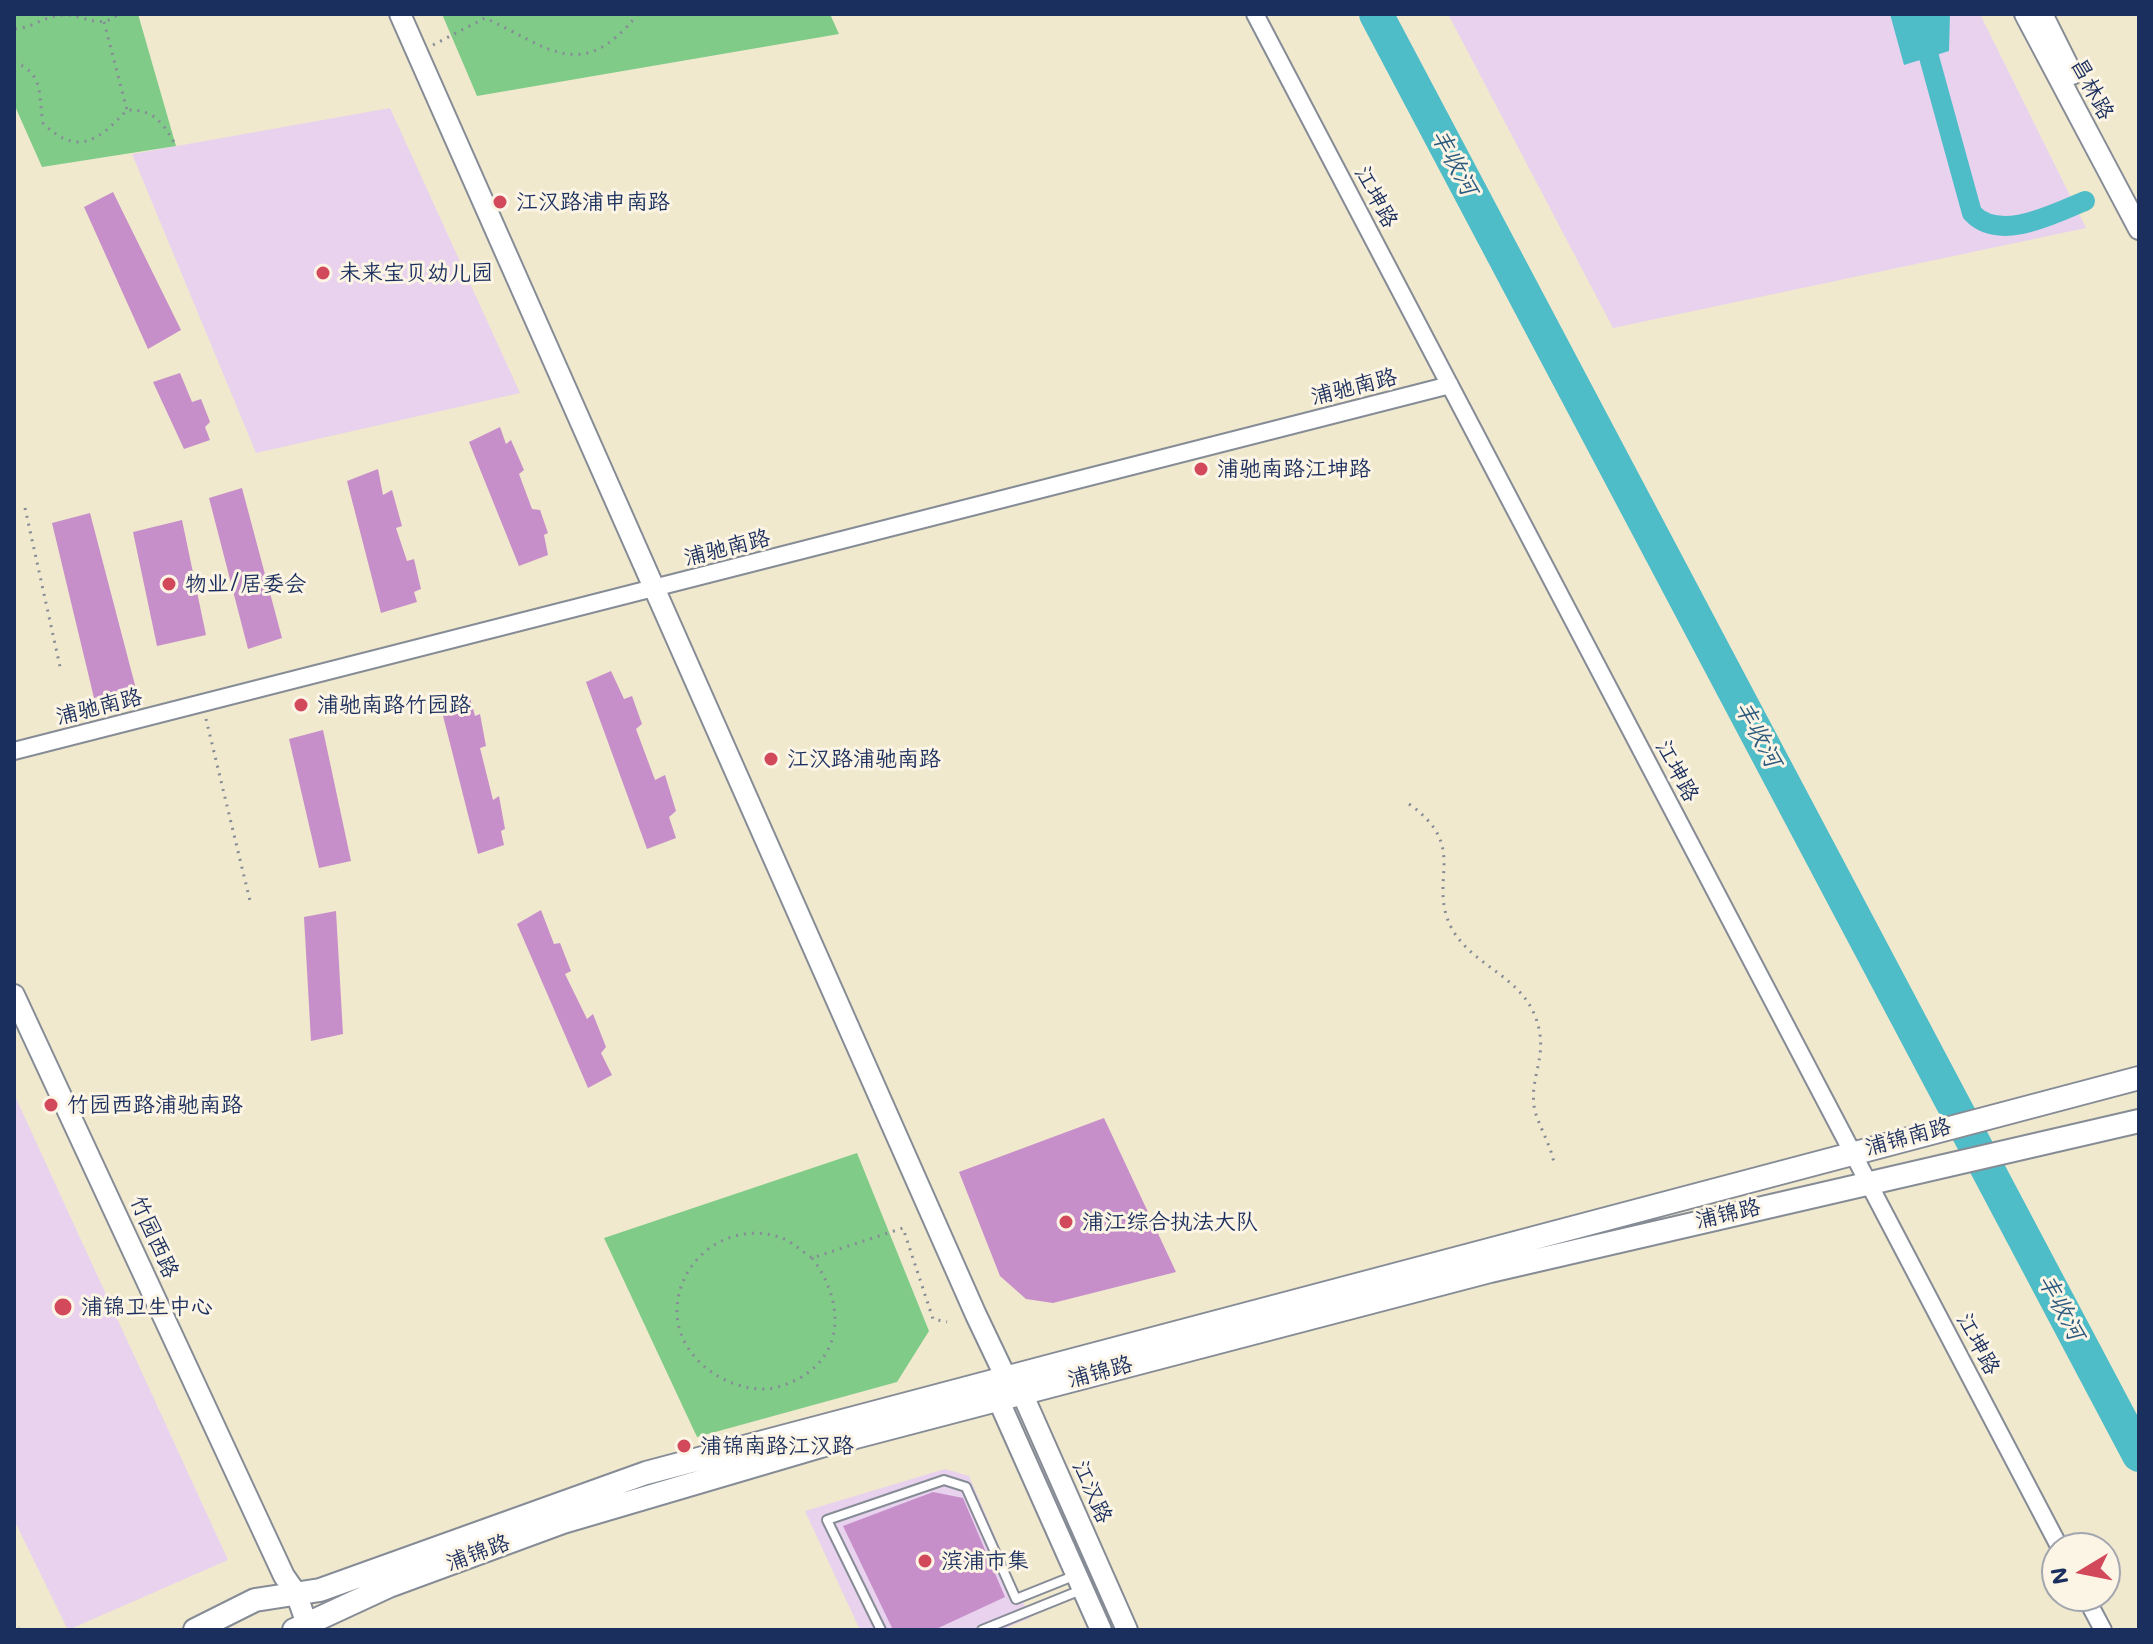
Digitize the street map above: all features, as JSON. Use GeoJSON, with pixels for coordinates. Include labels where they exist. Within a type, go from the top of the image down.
{"type":"FeatureCollection","features":[{"type":"Feature","properties":{"kind":"main road","name":"浦锦南路"},"geometry":{"type":"LineString","coordinates":[[1679,1200],[1890,1141],[2139,1078]]}},
{"type":"Feature","properties":{"kind":"main road","name":"浦锦南路"},"geometry":{"type":"LineString","coordinates":[[1910,1172],[2139,1121]]}},
{"type":"Feature","properties":{"kind":"main road","name":"浦锦路"},"geometry":{"type":"LineString","coordinates":[[195,1630],[255,1600],[320,1590],[646,1473],[1009,1390],[1490,1271],[1910,1172]]}},
{"type":"Feature","properties":{"kind":"main road","name":"浦锦路"},"geometry":{"type":"LineString","coordinates":[[303,1628],[389,1586],[563,1522],[1009,1390],[1679,1200]]}},
{"type":"Feature","properties":{"kind":"street"},"geometry":{"type":"LineString","coordinates":[[400,14],[1009,1390],[1080,1582],[1101,1630]]}},
{"type":"Feature","properties":{"kind":"street","name":"江坤路"},"geometry":{"type":"LineString","coordinates":[[1255,14],[2052,1532]]}},
{"type":"Feature","properties":{"kind":"street","name":"昌林路"},"geometry":{"type":"LineString","coordinates":[[2025,14],[2139,229]]}},
{"type":"Feature","properties":{"kind":"street","name":"昌林路"},"geometry":{"type":"LineString","coordinates":[[2042,14],[2139,206]]}},
{"type":"Feature","properties":{"kind":"street","name":"浦驰南路"},"geometry":{"type":"LineString","coordinates":[[14,751],[1450,385]]}},
{"type":"Feature","properties":{"kind":"street","name":"竹园西路"},"geometry":{"type":"LineString","coordinates":[[14,995],[284,1576],[296,1593],[303,1628]]}},
{"type":"Feature","properties":{"kind":"street","name":"江汉路"},"geometry":{"type":"LineString","coordinates":[[1009,1390],[1127,1630]]}},
{"type":"Feature","properties":{"kind":"street"},"geometry":{"type":"LineString","coordinates":[[2093,1612],[2103,1630]]}},
{"type":"Feature","properties":{"kind":"lane"},"geometry":{"type":"LineString","coordinates":[[881,1630],[827,1520],[944,1480],[966,1487],[1016,1599],[1080,1582]]}},
{"type":"Feature","properties":{"kind":"lane"},"geometry":{"type":"LineString","coordinates":[[982,1630],[1080,1582]]}},
{"type":"Feature","properties":{"kind":"path"},"geometry":{"type":"LineString","coordinates":[[14,29],[29,28],[40,20],[62,14],[104,22],[118,14]]}},
{"type":"Feature","properties":{"kind":"path"},"geometry":{"type":"LineString","coordinates":[[430,47],[485,18],[541,48],[568,56],[591,52],[612,41],[638,14]]}},
{"type":"Feature","properties":{"kind":"path"},"geometry":{"type":"LineString","coordinates":[[14,62],[40,82],[43,123],[66,141],[75,143],[102,136],[127,110],[126,95],[113,65],[104,22]]}},
{"type":"Feature","properties":{"kind":"path"},"geometry":{"type":"LineString","coordinates":[[127,110],[149,112],[159,119],[176,146]]}},
{"type":"Feature","properties":{"kind":"path"},"geometry":{"type":"LineString","coordinates":[[25,508],[61,671]]}},
{"type":"Feature","properties":{"kind":"path"},"geometry":{"type":"LineString","coordinates":[[202,703],[251,905]]}},
{"type":"Feature","properties":{"kind":"path"},"geometry":{"type":"LineString","coordinates":[[1409,804],[1431,820],[1440,837],[1446,864],[1445,914],[1453,931],[1482,963],[1520,990],[1534,1014],[1542,1057],[1534,1105],[1550,1140],[1554,1163]]}},
{"type":"Feature","properties":{"kind":"path"},"geometry":{"type":"LineString","coordinates":[[812,1258],[903,1228],[933,1319],[947,1322]]}},
{"type":"Feature","properties":{"kind":"path"},"geometry":{"type":"LineString","coordinates":[[739,1234],[781,1238],[812,1258],[833,1292],[837,1315],[833,1339],[824,1358],[808,1373],[789,1384],[766,1389],[728,1381],[695,1359],[681,1337],[677,1313],[680,1290],[700,1252],[739,1234]]}},
{"type":"Feature","properties":{"kind":"path"},"geometry":{"type":"LineString","coordinates":[[14,1621],[19,1630]]}},
{"type":"Feature","properties":{"kind":"shaded area"},"geometry":{"type":"Polygon","coordinates":[[[1448,14],[1980,14],[2086,228],[1613,328],[1448,14]]]}},
{"type":"Feature","properties":{"kind":"shaded area","name":"未来宝贝幼儿园"},"geometry":{"type":"Polygon","coordinates":[[[390,108],[520,393],[256,453],[132,154],[390,108]]]}},
{"type":"Feature","properties":{"kind":"shaded area","name":"浦锦卫生中心"},"geometry":{"type":"Polygon","coordinates":[[[14,1094],[228,1560],[68,1630],[14,1520],[14,1094]]]}},
{"type":"Feature","properties":{"kind":"shaded area"},"geometry":{"type":"Polygon","coordinates":[[[945,1469],[969,1476],[1030,1618],[1001,1630],[860,1630],[805,1511],[945,1469]]]}},
{"type":"Feature","properties":{"kind":"green space"},"geometry":{"type":"Polygon","coordinates":[[[14,14],[138,14],[176,146],[42,167],[14,104],[14,14]]]}},
{"type":"Feature","properties":{"kind":"green space"},"geometry":{"type":"Polygon","coordinates":[[[442,14],[830,14],[839,34],[477,96],[442,14]]]}},
{"type":"Feature","properties":{"kind":"green space"},"geometry":{"type":"Polygon","coordinates":[[[857,1153],[929,1331],[897,1382],[697,1437],[604,1238],[857,1153]]]}},
{"type":"Feature","properties":{"kind":"water"},"geometry":{"type":"Polygon","coordinates":[[[1890,14],[1950,14],[1949,51],[1904,65],[1890,14]]]}},
{"type":"Feature","properties":{"kind":"building"},"geometry":{"type":"Polygon","coordinates":[[[113,192],[181,330],[148,349],[84,207],[113,192]]]}},
{"type":"Feature","properties":{"kind":"building"},"geometry":{"type":"Polygon","coordinates":[[[180,373],[192,402],[201,399],[210,422],[205,427],[210,440],[184,449],[153,382],[180,373]]]}},
{"type":"Feature","properties":{"kind":"building"},"geometry":{"type":"Polygon","coordinates":[[[500,427],[506,444],[511,440],[524,470],[519,474],[532,509],[540,510],[548,533],[544,535],[548,555],[519,566],[469,442],[500,427]]]}},
{"type":"Feature","properties":{"kind":"building"},"geometry":{"type":"Polygon","coordinates":[[[378,469],[383,495],[392,490],[402,526],[396,528],[407,561],[414,559],[421,589],[414,592],[417,602],[381,613],[347,481],[378,469]]]}},
{"type":"Feature","properties":{"kind":"building"},"geometry":{"type":"Polygon","coordinates":[[[242,488],[282,638],[248,649],[209,498],[242,488]]]}},
{"type":"Feature","properties":{"kind":"building"},"geometry":{"type":"Polygon","coordinates":[[[90,513],[136,689],[94,698],[52,523],[90,513]]]}},
{"type":"Feature","properties":{"kind":"building","name":"物业/居委会"},"geometry":{"type":"Polygon","coordinates":[[[182,520],[206,635],[157,646],[133,532],[182,520]]]}},
{"type":"Feature","properties":{"kind":"building"},"geometry":{"type":"Polygon","coordinates":[[[611,671],[624,699],[632,696],[642,724],[636,729],[655,780],[665,775],[676,811],[669,817],[676,838],[647,849],[586,682],[611,671]]]}},
{"type":"Feature","properties":{"kind":"building"},"geometry":{"type":"Polygon","coordinates":[[[470,698],[475,716],[480,714],[486,746],[480,748],[493,800],[499,796],[505,829],[501,831],[504,845],[478,854],[440,704],[470,698]]]}},
{"type":"Feature","properties":{"kind":"building"},"geometry":{"type":"Polygon","coordinates":[[[323,730],[351,861],[319,868],[289,739],[323,730]]]}},
{"type":"Feature","properties":{"kind":"building"},"geometry":{"type":"Polygon","coordinates":[[[541,910],[554,944],[560,943],[571,971],[565,974],[587,1019],[593,1014],[606,1047],[601,1053],[612,1075],[588,1088],[517,924],[541,910]]]}},
{"type":"Feature","properties":{"kind":"building"},"geometry":{"type":"Polygon","coordinates":[[[336,911],[343,1034],[311,1041],[304,917],[336,911]]]}},
{"type":"Feature","properties":{"kind":"building","name":"浦江综合执法大队"},"geometry":{"type":"Polygon","coordinates":[[[1104,1118],[1176,1272],[1053,1303],[1026,1299],[1000,1276],[959,1172],[1104,1118]]]}},
{"type":"Feature","properties":{"kind":"building","name":"滨浦市集"},"geometry":{"type":"Polygon","coordinates":[[[933,1492],[963,1498],[1005,1597],[934,1630],[893,1630],[843,1526],[933,1492]]]}},
{"type":"Feature","properties":{"kind":"waterway","name":"丰收河"},"geometry":{"type":"LineString","coordinates":[[1376,14],[2139,1455]]}},
{"type":"Feature","properties":{"kind":"waterway"},"geometry":{"type":"LineString","coordinates":[[1929,57],[1972,213],[1984,222],[2012,226],[2043,218],[2085,201]]}},
{"type":"Feature","properties":{"kind":"place","name":"江汉路浦申南路"},"geometry":{"type":"Point","coordinates":[500,202]}},
{"type":"Feature","properties":{"kind":"place","name":"未来宝贝幼儿园"},"geometry":{"type":"Point","coordinates":[323,273]}},
{"type":"Feature","properties":{"kind":"place","name":"浦驰南路江坤路"},"geometry":{"type":"Point","coordinates":[1201,469]}},
{"type":"Feature","properties":{"kind":"place","name":"物业/居委会"},"geometry":{"type":"Point","coordinates":[169,584]}},
{"type":"Feature","properties":{"kind":"place","name":"浦驰南路竹园路"},"geometry":{"type":"Point","coordinates":[301,705]}},
{"type":"Feature","properties":{"kind":"place","name":"江汉路浦驰南路"},"geometry":{"type":"Point","coordinates":[771,759]}},
{"type":"Feature","properties":{"kind":"place","name":"竹园西路浦驰南路"},"geometry":{"type":"Point","coordinates":[51,1105]}},
{"type":"Feature","properties":{"kind":"place","name":"浦江综合执法大队"},"geometry":{"type":"Point","coordinates":[1066,1222]}},
{"type":"Feature","properties":{"kind":"place","name":"浦锦卫生中心"},"geometry":{"type":"Point","coordinates":[63,1307]}},
{"type":"Feature","properties":{"kind":"place","name":"浦锦南路江汉路"},"geometry":{"type":"Point","coordinates":[684,1446]}},
{"type":"Feature","properties":{"kind":"place","name":"滨浦市集"},"geometry":{"type":"Point","coordinates":[925,1561]}}]}
